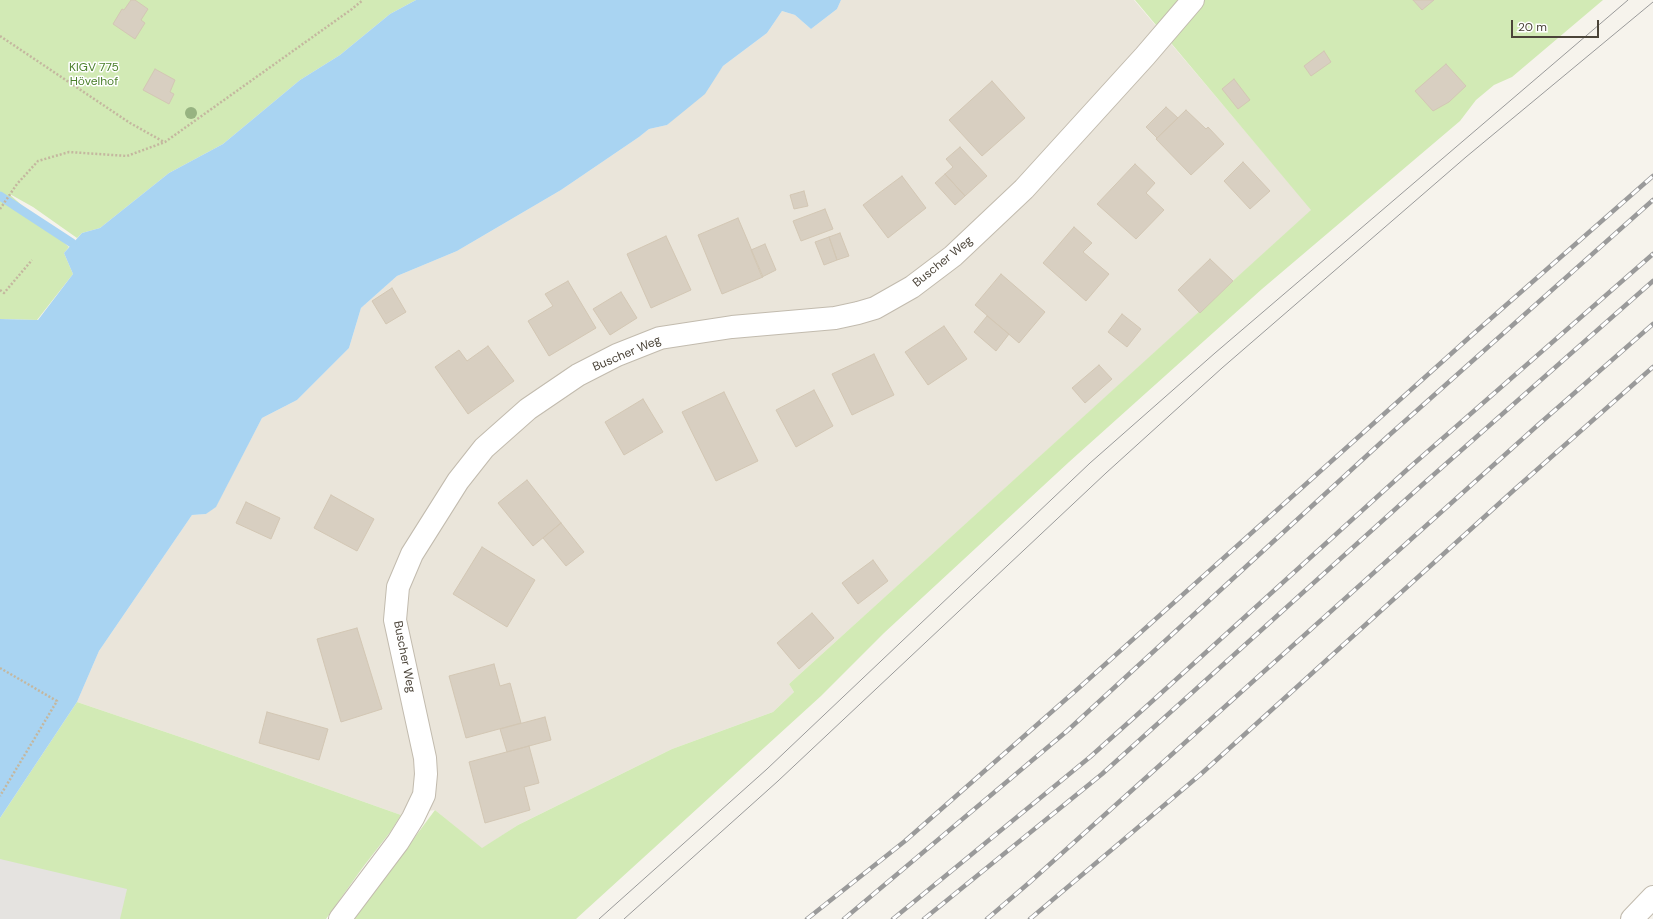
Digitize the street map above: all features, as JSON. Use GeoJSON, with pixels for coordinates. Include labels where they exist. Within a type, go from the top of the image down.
{"type":"FeatureCollection","features":[{"type":"Feature","properties":{"kind":"street","name":"Buscher Weg"},"geometry":{"type":"LineString","coordinates":[[340,919],[398,842],[413,818],[424,795],[426,774],[425,758],[395,620],[398,587],[412,554],[458,481],[484,448],[528,409],[578,375],[617,356],[660,338],[732,327],[835,318],[851,315],[875,308],[912,287],[953,256],[1024,189],[1145,56],[1193,0]]}},
{"type":"Feature","properties":{"kind":"street"},"geometry":{"type":"LineString","coordinates":[[1632,919],[1653,897]]}},
{"type":"Feature","properties":{"kind":"path"},"geometry":{"type":"LineString","coordinates":[[0,210],[17,184],[38,161],[68,152],[127,156],[165,142],[363,0]]}},
{"type":"Feature","properties":{"kind":"path"},"geometry":{"type":"LineString","coordinates":[[0,36],[130,123],[165,142]]}},
{"type":"Feature","properties":{"kind":"path"},"geometry":{"type":"LineString","coordinates":[[0,290],[4,293],[32,260]]}},
{"type":"Feature","properties":{"kind":"path"},"geometry":{"type":"LineString","coordinates":[[0,668],[57,701],[0,796]]}},
{"type":"Feature","properties":{"kind":"shaded area"},"geometry":{"type":"Polygon","coordinates":[[[841,0],[1134,0],[1312,210],[789,684],[794,692],[773,712],[672,749],[518,825],[482,849],[435,810],[401,815],[77,702],[99,651],[192,515],[206,514],[216,506],[262,418],[297,400],[349,348],[361,308],[397,276],[457,251],[561,190],[649,129],[667,125],[714,79],[723,66],[767,33],[782,11],[795,15],[811,29],[837,9],[841,0]]]}},
{"type":"Feature","properties":{"kind":"shaded area"},"geometry":{"type":"Polygon","coordinates":[[[0,859],[127,889],[120,919],[0,919],[0,859]]]}},
{"type":"Feature","properties":{"kind":"green space","name":"KlGV 775 Hövelhof"},"geometry":{"type":"Polygon","coordinates":[[[0,0],[416,0],[390,14],[340,55],[300,80],[223,144],[169,173],[100,228],[82,233],[77,238],[33,207],[8,193],[69,247],[64,253],[73,274],[37,320],[0,319],[0,0]]]}},
{"type":"Feature","properties":{"kind":"green space"},"geometry":{"type":"Polygon","coordinates":[[[1135,0],[1603,0],[1512,77],[1494,85],[1476,100],[1460,121],[1262,289],[1069,462],[884,633],[821,696],[576,919],[354,919],[435,810],[482,848],[518,825],[672,749],[773,712],[794,692],[789,684],[1311,210],[1135,0]]]}},
{"type":"Feature","properties":{"kind":"green space"},"geometry":{"type":"Polygon","coordinates":[[[77,702],[401,815],[391,831],[326,919],[0,919],[0,818],[77,702]]]}},
{"type":"Feature","properties":{"kind":"water"},"geometry":{"type":"Polygon","coordinates":[[[416,0],[841,0],[837,9],[811,29],[795,15],[782,11],[767,33],[723,66],[705,94],[667,125],[649,129],[561,190],[457,251],[397,276],[361,308],[349,348],[297,400],[262,418],[216,507],[206,514],[192,515],[99,651],[77,702],[0,818],[0,319],[38,320],[73,274],[64,253],[82,233],[100,228],[169,173],[223,144],[300,80],[340,55],[390,14],[416,0]]]}},
{"type":"Feature","properties":{"kind":"building"},"geometry":{"type":"Polygon","coordinates":[[[131,0],[135,0],[148,9],[141,20],[145,23],[135,39],[113,24],[122,9],[124,10],[131,0]]]}},
{"type":"Feature","properties":{"kind":"building"},"geometry":{"type":"Polygon","coordinates":[[[1413,0],[1434,0],[1422,10],[1413,0]]]}},
{"type":"Feature","properties":{"kind":"building"},"geometry":{"type":"Polygon","coordinates":[[[1324,51],[1331,62],[1311,76],[1304,66],[1324,51]]]}},
{"type":"Feature","properties":{"kind":"building"},"geometry":{"type":"Polygon","coordinates":[[[1446,64],[1466,86],[1449,102],[1433,111],[1415,91],[1446,64]]]}},
{"type":"Feature","properties":{"kind":"building"},"geometry":{"type":"Polygon","coordinates":[[[155,69],[175,80],[170,92],[174,94],[169,104],[143,90],[155,69]]]}},
{"type":"Feature","properties":{"kind":"building"},"geometry":{"type":"Polygon","coordinates":[[[1234,79],[1250,100],[1238,109],[1222,89],[1234,79]]]}},
{"type":"Feature","properties":{"kind":"building"},"geometry":{"type":"Polygon","coordinates":[[[992,81],[1025,118],[982,156],[949,120],[992,81]]]}},
{"type":"Feature","properties":{"kind":"building"},"geometry":{"type":"Polygon","coordinates":[[[1166,107],[1178,118],[1157,138],[1146,127],[1166,107]]]}},
{"type":"Feature","properties":{"kind":"building"},"geometry":{"type":"Polygon","coordinates":[[[1186,110],[1206,129],[1208,127],[1224,144],[1191,175],[1156,139],[1186,110]]]}},
{"type":"Feature","properties":{"kind":"building"},"geometry":{"type":"Polygon","coordinates":[[[960,147],[987,176],[965,196],[945,174],[953,167],[946,159],[960,147]]]}},
{"type":"Feature","properties":{"kind":"building"},"geometry":{"type":"Polygon","coordinates":[[[1243,162],[1270,191],[1250,209],[1224,181],[1243,162]]]}},
{"type":"Feature","properties":{"kind":"building"},"geometry":{"type":"Polygon","coordinates":[[[1135,164],[1155,183],[1146,193],[1164,210],[1136,239],[1097,204],[1135,164]]]}},
{"type":"Feature","properties":{"kind":"building"},"geometry":{"type":"Polygon","coordinates":[[[945,174],[965,196],[955,205],[935,183],[945,174]]]}},
{"type":"Feature","properties":{"kind":"building"},"geometry":{"type":"Polygon","coordinates":[[[902,176],[926,208],[888,238],[863,205],[902,176]]]}},
{"type":"Feature","properties":{"kind":"building"},"geometry":{"type":"Polygon","coordinates":[[[804,191],[808,206],[794,209],[790,195],[804,191]]]}},
{"type":"Feature","properties":{"kind":"building"},"geometry":{"type":"Polygon","coordinates":[[[825,209],[833,229],[801,241],[793,221],[825,209]]]}},
{"type":"Feature","properties":{"kind":"building"},"geometry":{"type":"Polygon","coordinates":[[[738,218],[763,277],[722,294],[698,235],[738,218]]]}},
{"type":"Feature","properties":{"kind":"building"},"geometry":{"type":"Polygon","coordinates":[[[1074,227],[1092,243],[1083,252],[1109,274],[1086,301],[1043,263],[1074,227]]]}},
{"type":"Feature","properties":{"kind":"building"},"geometry":{"type":"Polygon","coordinates":[[[840,233],[849,256],[837,260],[829,237],[840,233]]]}},
{"type":"Feature","properties":{"kind":"building"},"geometry":{"type":"Polygon","coordinates":[[[666,236],[691,290],[651,308],[627,254],[666,236]]]}},
{"type":"Feature","properties":{"kind":"building"},"geometry":{"type":"Polygon","coordinates":[[[829,237],[837,260],[824,265],[815,242],[829,237]]]}},
{"type":"Feature","properties":{"kind":"building"},"geometry":{"type":"Polygon","coordinates":[[[765,244],[776,270],[762,277],[751,250],[765,244]]]}},
{"type":"Feature","properties":{"kind":"building"},"geometry":{"type":"Polygon","coordinates":[[[1210,259],[1233,281],[1200,313],[1178,290],[1210,259]]]}},
{"type":"Feature","properties":{"kind":"building"},"geometry":{"type":"Polygon","coordinates":[[[1001,274],[1045,312],[1019,343],[975,305],[1001,274]]]}},
{"type":"Feature","properties":{"kind":"building"},"geometry":{"type":"Polygon","coordinates":[[[568,281],[596,328],[549,356],[528,321],[553,306],[545,294],[568,281]]]}},
{"type":"Feature","properties":{"kind":"building"},"geometry":{"type":"Polygon","coordinates":[[[392,288],[406,312],[386,324],[372,301],[392,288]]]}},
{"type":"Feature","properties":{"kind":"building"},"geometry":{"type":"Polygon","coordinates":[[[621,292],[637,318],[610,335],[593,309],[621,292]]]}},
{"type":"Feature","properties":{"kind":"building"},"geometry":{"type":"Polygon","coordinates":[[[1122,314],[1141,329],[1127,347],[1108,332],[1122,314]]]}},
{"type":"Feature","properties":{"kind":"building"},"geometry":{"type":"Polygon","coordinates":[[[987,316],[1009,334],[996,351],[974,332],[987,316]]]}},
{"type":"Feature","properties":{"kind":"building"},"geometry":{"type":"Polygon","coordinates":[[[944,326],[967,359],[928,385],[905,352],[944,326]]]}},
{"type":"Feature","properties":{"kind":"building"},"geometry":{"type":"Polygon","coordinates":[[[488,346],[514,381],[468,414],[435,367],[459,350],[467,361],[488,346]]]}},
{"type":"Feature","properties":{"kind":"building"},"geometry":{"type":"Polygon","coordinates":[[[874,354],[894,395],[852,415],[832,374],[874,354]]]}},
{"type":"Feature","properties":{"kind":"building"},"geometry":{"type":"Polygon","coordinates":[[[1099,365],[1112,379],[1085,403],[1072,388],[1099,365]]]}},
{"type":"Feature","properties":{"kind":"building"},"geometry":{"type":"Polygon","coordinates":[[[814,390],[833,426],[796,447],[776,410],[814,390]]]}},
{"type":"Feature","properties":{"kind":"building"},"geometry":{"type":"Polygon","coordinates":[[[724,392],[758,461],[716,481],[682,412],[724,392]]]}},
{"type":"Feature","properties":{"kind":"building"},"geometry":{"type":"Polygon","coordinates":[[[643,399],[663,432],[624,455],[605,422],[643,399]]]}},
{"type":"Feature","properties":{"kind":"building"},"geometry":{"type":"Polygon","coordinates":[[[527,480],[561,523],[533,546],[498,503],[527,480]]]}},
{"type":"Feature","properties":{"kind":"building"},"geometry":{"type":"Polygon","coordinates":[[[331,495],[374,519],[357,551],[314,528],[331,495]]]}},
{"type":"Feature","properties":{"kind":"building"},"geometry":{"type":"Polygon","coordinates":[[[246,502],[280,518],[271,539],[236,523],[246,502]]]}},
{"type":"Feature","properties":{"kind":"building"},"geometry":{"type":"Polygon","coordinates":[[[561,523],[584,552],[566,566],[543,538],[561,523]]]}},
{"type":"Feature","properties":{"kind":"building"},"geometry":{"type":"Polygon","coordinates":[[[482,547],[535,580],[507,627],[453,594],[482,547]]]}},
{"type":"Feature","properties":{"kind":"building"},"geometry":{"type":"Polygon","coordinates":[[[873,560],[888,581],[858,604],[842,583],[873,560]]]}},
{"type":"Feature","properties":{"kind":"building"},"geometry":{"type":"Polygon","coordinates":[[[812,613],[834,638],[799,669],[777,643],[812,613]]]}},
{"type":"Feature","properties":{"kind":"building"},"geometry":{"type":"Polygon","coordinates":[[[357,628],[382,709],[341,722],[317,639],[357,628]]]}},
{"type":"Feature","properties":{"kind":"building"},"geometry":{"type":"Polygon","coordinates":[[[494,664],[500,686],[510,683],[521,723],[466,738],[449,676],[494,664]]]}},
{"type":"Feature","properties":{"kind":"building"},"geometry":{"type":"Polygon","coordinates":[[[267,712],[328,729],[319,760],[259,743],[267,712]]]}},
{"type":"Feature","properties":{"kind":"building"},"geometry":{"type":"Polygon","coordinates":[[[545,717],[551,740],[507,752],[500,729],[545,717]]]}},
{"type":"Feature","properties":{"kind":"building"},"geometry":{"type":"Polygon","coordinates":[[[529,746],[539,783],[524,787],[530,810],[485,823],[469,762],[529,746]]]}},
{"type":"Feature","properties":{"kind":"waterway"},"geometry":{"type":"LineString","coordinates":[[0,196],[72,243]]}},
{"type":"Feature","properties":{"kind":"tram line"},"geometry":{"type":"LineString","coordinates":[[599,919],[767,769],[1090,463],[1215,353],[1628,0]]}},
{"type":"Feature","properties":{"kind":"tram line"},"geometry":{"type":"LineString","coordinates":[[624,919],[778,781],[1106,473],[1222,368],[1466,157],[1653,2]]}},
{"type":"Feature","properties":{"kind":"railway"},"geometry":{"type":"LineString","coordinates":[[807,919],[905,841],[1081,686],[1472,335],[1653,176]]}},
{"type":"Feature","properties":{"kind":"railway"},"geometry":{"type":"LineString","coordinates":[[844,919],[1067,731],[1386,438],[1653,200]]}},
{"type":"Feature","properties":{"kind":"railway"},"geometry":{"type":"LineString","coordinates":[[893,919],[1090,757],[1410,467],[1653,254]]}},
{"type":"Feature","properties":{"kind":"railway"},"geometry":{"type":"LineString","coordinates":[[924,919],[1102,774],[1422,485],[1653,281]]}},
{"type":"Feature","properties":{"kind":"railway"},"geometry":{"type":"LineString","coordinates":[[987,919],[1538,425],[1653,324]]}},
{"type":"Feature","properties":{"kind":"railway"},"geometry":{"type":"LineString","coordinates":[[1030,919],[1201,774],[1514,490],[1653,367]]}}]}
